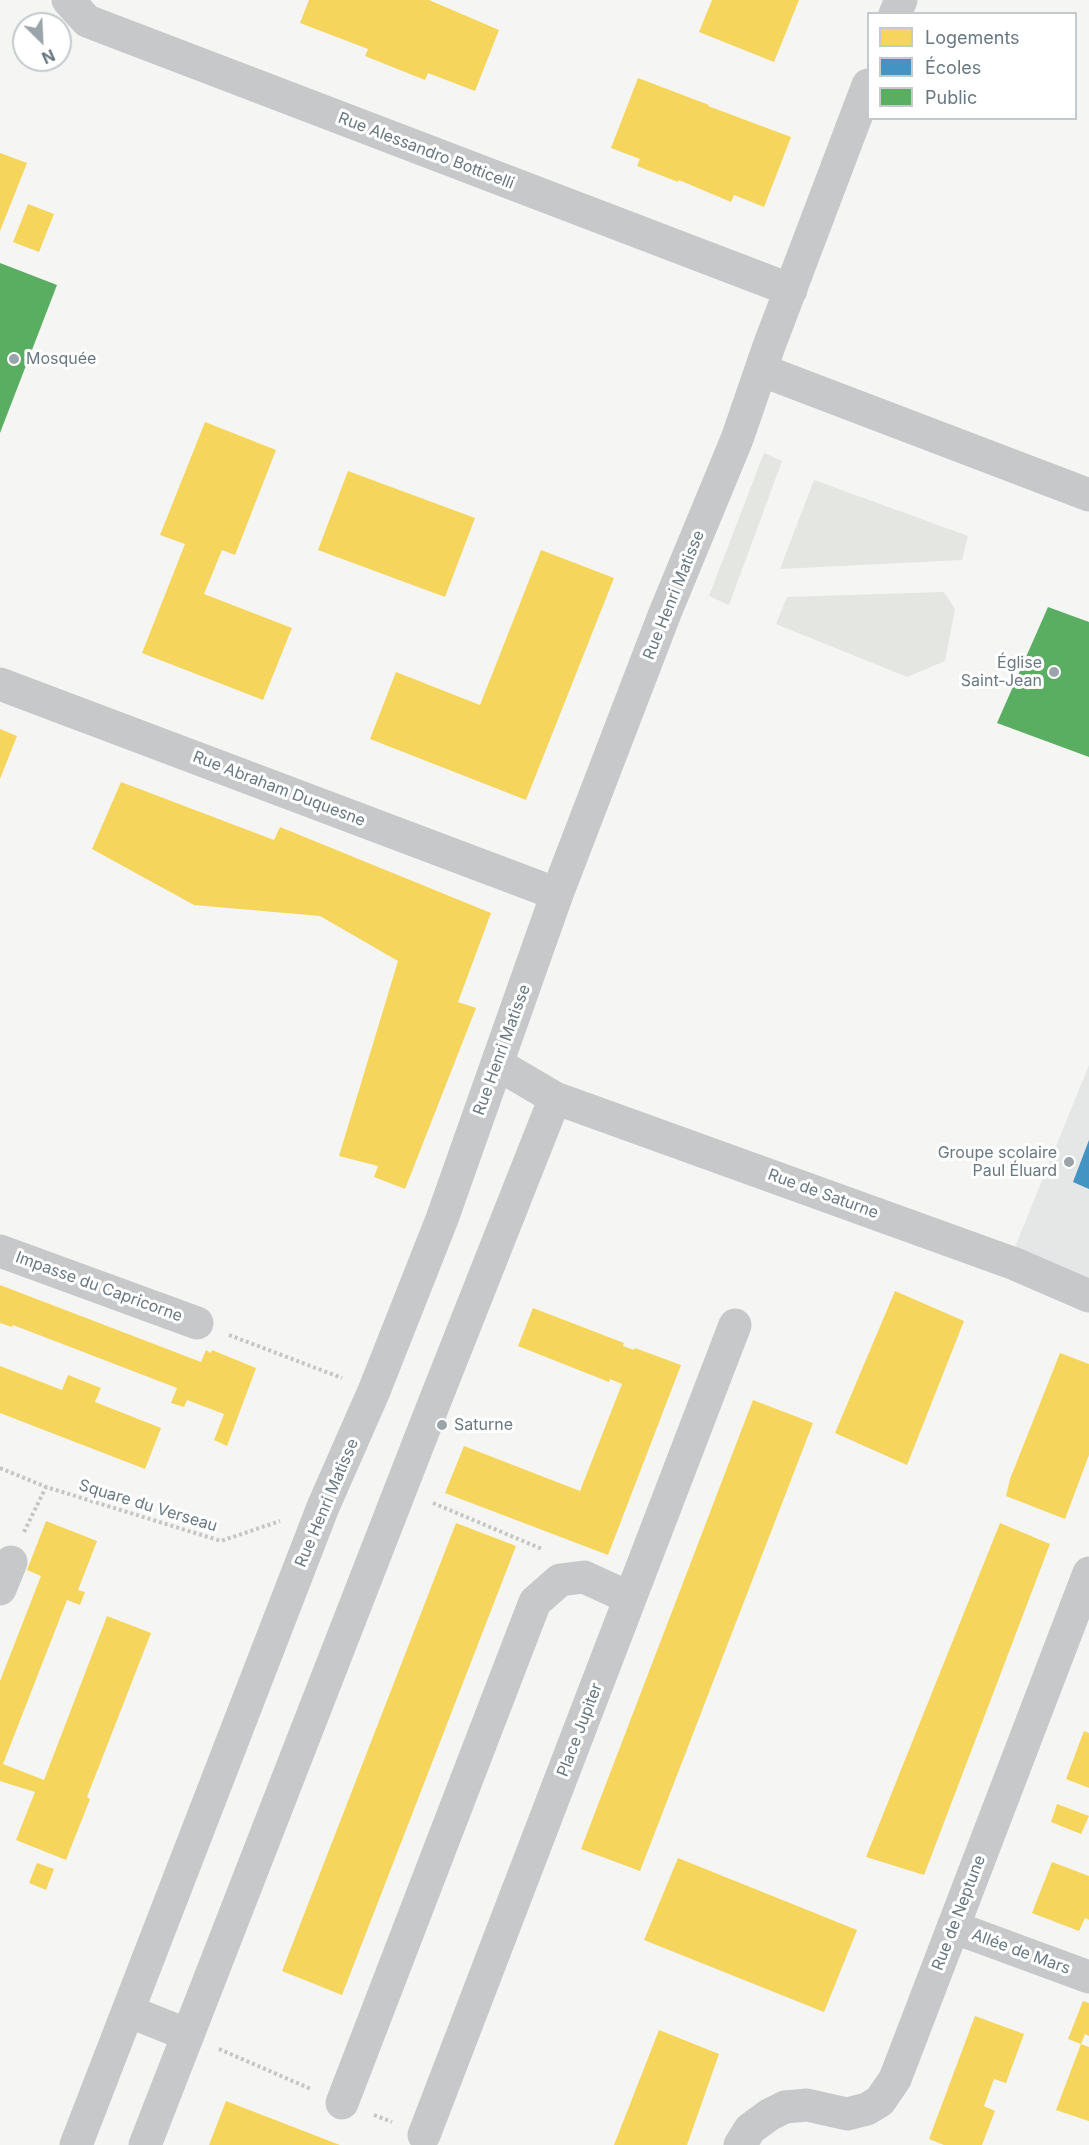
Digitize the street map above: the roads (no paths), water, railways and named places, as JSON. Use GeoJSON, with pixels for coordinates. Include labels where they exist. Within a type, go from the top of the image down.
{"type":"FeatureCollection","features":[{"type":"Feature","properties":{"kind":"street","name":"Rue Alessandro Botticelli"},"geometry":{"type":"LineString","coordinates":[[68,0],[87,21],[791,291]]}},
{"type":"Feature","properties":{"kind":"street","name":"Rue Henri Matisse"},"geometry":{"type":"LineString","coordinates":[[76,2145],[323,1507],[374,1390],[442,1219],[557,894],[665,613],[737,439],[867,88]]}},
{"type":"Feature","properties":{"kind":"street"},"geometry":{"type":"LineString","coordinates":[[761,370],[1089,495]]}},
{"type":"Feature","properties":{"kind":"street","name":"Rue Abraham Duquesne"},"geometry":{"type":"LineString","coordinates":[[0,684],[557,894]]}},
{"type":"Feature","properties":{"kind":"street","name":"Rue de Saturne"},"geometry":{"type":"LineString","coordinates":[[497,1064],[555,1098],[1015,1264],[1089,1296]]}},
{"type":"Feature","properties":{"kind":"street"},"geometry":{"type":"LineString","coordinates":[[146,2145],[555,1098]]}},
{"type":"Feature","properties":{"kind":"street","name":"Impasse du Capricorne"},"geometry":{"type":"LineString","coordinates":[[0,1251],[197,1323]]}},
{"type":"Feature","properties":{"kind":"street","name":"Place Jupiter"},"geometry":{"type":"LineString","coordinates":[[424,2135],[735,1325]]}},
{"type":"Feature","properties":{"kind":"street"},"geometry":{"type":"LineString","coordinates":[[342,2103],[536,1602],[560,1580],[584,1577],[630,1598]]}},
{"type":"Feature","properties":{"kind":"street","name":"Rue de Neptune"},"geometry":{"type":"LineString","coordinates":[[740,2145],[750,2129],[785,2107],[807,2105],[847,2114],[867,2109],[880,2101],[895,2079],[1087,1586]]}},
{"type":"Feature","properties":{"kind":"street","name":"Allée de Mars"},"geometry":{"type":"LineString","coordinates":[[953,1927],[1089,1977]]}},
{"type":"Feature","properties":{"kind":"street"},"geometry":{"type":"LineString","coordinates":[[128,2011],[188,2035]]}},
{"type":"Feature","properties":{"kind":"place","name":"Mosquée"},"geometry":{"type":"Point","coordinates":[14,359]}},
{"type":"Feature","properties":{"kind":"place","name":"Église Saint-Jean"},"geometry":{"type":"Point","coordinates":[1054,672]}},
{"type":"Feature","properties":{"kind":"place","name":"Groupe scolaire Paul Éluard"},"geometry":{"type":"Point","coordinates":[1069,1162]}},
{"type":"Feature","properties":{"kind":"place","name":"Saturne"},"geometry":{"type":"Point","coordinates":[442,1425]}}]}
